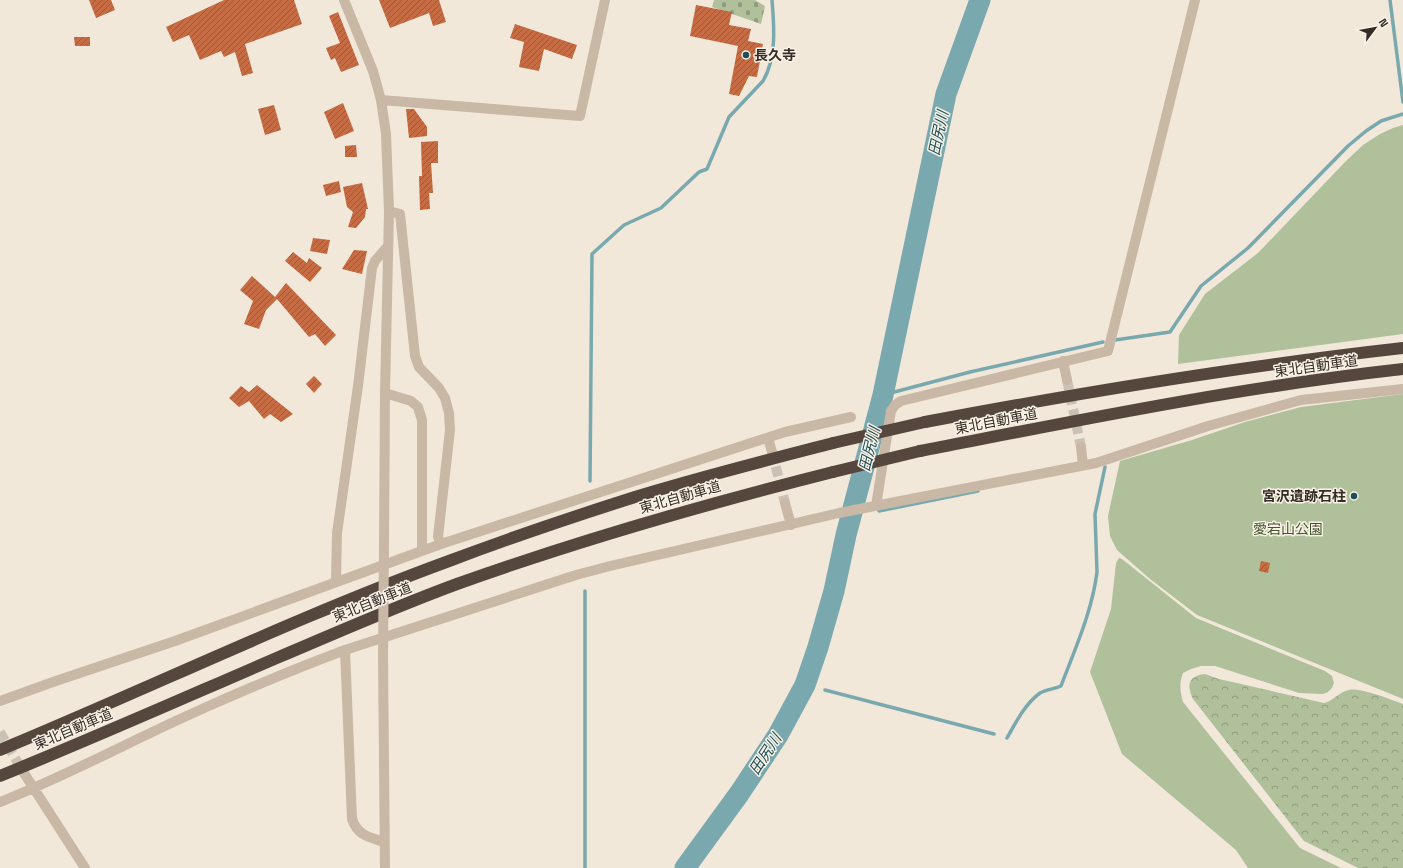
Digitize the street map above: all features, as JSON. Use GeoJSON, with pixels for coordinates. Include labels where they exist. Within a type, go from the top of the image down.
{"type":"FeatureCollection","features":[{"type":"Feature","properties":{"kind":"highway","name":"東北自動車道"},"geometry":{"type":"LineString","coordinates":[[0,750],[344,601],[448,561],[543,527],[636,497],[833,443],[925,422],[1041,400],[1164,380],[1403,348]]}},
{"type":"Feature","properties":{"kind":"highway","name":"東北自動車道"},"geometry":{"type":"LineString","coordinates":[[0,776],[354,625],[456,585],[640,524],[741,495],[920,451],[1170,403],[1282,385],[1403,369]]}},
{"type":"Feature","properties":{"kind":"street"},"geometry":{"type":"LineString","coordinates":[[344,0],[373,71],[381,100],[386,134],[389,211],[385,393],[383,658],[385,868]]}},
{"type":"Feature","properties":{"kind":"street"},"geometry":{"type":"LineString","coordinates":[[381,100],[580,116],[605,0]]}},
{"type":"Feature","properties":{"kind":"street"},"geometry":{"type":"LineString","coordinates":[[872,507],[891,411],[895,405],[901,401],[1108,351],[1195,0]]}},
{"type":"Feature","properties":{"kind":"street"},"geometry":{"type":"LineString","coordinates":[[389,211],[400,214],[415,356],[419,367],[439,388],[445,398],[449,413],[450,430],[438,537],[441,544]]}},
{"type":"Feature","properties":{"kind":"street"},"geometry":{"type":"LineString","coordinates":[[336,582],[338,533],[372,268],[375,261],[388,246]]}},
{"type":"Feature","properties":{"kind":"street"},"geometry":{"type":"LineString","coordinates":[[1063,362],[1067,380]]}},
{"type":"Feature","properties":{"kind":"street"},"geometry":{"type":"LineString","coordinates":[[0,802],[34,789],[202,709],[345,650],[576,575],[839,514],[1083,465],[1110,458],[1208,426],[1301,400],[1403,389]]}},
{"type":"Feature","properties":{"kind":"street"},"geometry":{"type":"LineString","coordinates":[[385,393],[411,401],[418,407],[422,420],[422,551]]}},
{"type":"Feature","properties":{"kind":"street"},"geometry":{"type":"LineString","coordinates":[[0,701],[175,642],[441,544],[785,432],[851,417]]}},
{"type":"Feature","properties":{"kind":"street"},"geometry":{"type":"LineString","coordinates":[[768,438],[772,452]]}},
{"type":"Feature","properties":{"kind":"street"},"geometry":{"type":"LineString","coordinates":[[1081,447],[1083,465]]}},
{"type":"Feature","properties":{"kind":"street"},"geometry":{"type":"LineString","coordinates":[[785,503],[791,525]]}},
{"type":"Feature","properties":{"kind":"street"},"geometry":{"type":"LineString","coordinates":[[345,650],[352,819],[355,827],[362,834],[384,842]]}},
{"type":"Feature","properties":{"kind":"street"},"geometry":{"type":"LineString","coordinates":[[22,770],[85,868]]}},
{"type":"Feature","properties":{"kind":"green space"},"geometry":{"type":"Polygon","coordinates":[[[714,0],[755,0],[765,6],[761,24],[712,7],[714,0]]]}},
{"type":"Feature","properties":{"kind":"green space"},"geometry":{"type":"Polygon","coordinates":[[[1403,125],[1403,334],[1178,364],[1179,335],[1205,294],[1258,253],[1363,145],[1380,134],[1403,125]]]}},
{"type":"Feature","properties":{"kind":"green space","name":"愛宕山公園"},"geometry":{"type":"Polygon","coordinates":[[[1403,394],[1403,699],[1197,615],[1150,579],[1117,550],[1110,536],[1108,516],[1120,461],[1192,440],[1245,422],[1301,407],[1403,394]]]}},
{"type":"Feature","properties":{"kind":"green space"},"geometry":{"type":"Polygon","coordinates":[[[1119,558],[1196,618],[1325,671],[1332,676],[1334,683],[1328,692],[1323,694],[1299,693],[1215,666],[1201,666],[1183,673],[1180,688],[1183,702],[1300,848],[1341,868],[1248,868],[1236,850],[1122,754],[1090,672],[1111,609],[1116,563],[1119,558]]]}},
{"type":"Feature","properties":{"kind":"green space"},"geometry":{"type":"Polygon","coordinates":[[[1205,674],[1219,679],[1324,703],[1345,691],[1360,690],[1403,704],[1403,868],[1358,868],[1304,841],[1193,699],[1189,686],[1190,682],[1195,677],[1205,674]]]}},
{"type":"Feature","properties":{"kind":"building"},"geometry":{"type":"Polygon","coordinates":[[[89,0],[111,0],[115,10],[96,18],[89,0]]]}},
{"type":"Feature","properties":{"kind":"building"},"geometry":{"type":"Polygon","coordinates":[[[224,0],[294,0],[302,24],[245,44],[253,73],[242,76],[235,52],[224,57],[221,51],[200,60],[189,35],[173,42],[166,27],[224,0]]]}},
{"type":"Feature","properties":{"kind":"building"},"geometry":{"type":"Polygon","coordinates":[[[379,0],[439,0],[446,22],[433,26],[429,13],[390,28],[379,0]]]}},
{"type":"Feature","properties":{"kind":"building"},"geometry":{"type":"Polygon","coordinates":[[[696,5],[732,12],[729,25],[751,29],[748,41],[763,44],[757,77],[749,76],[739,96],[729,94],[738,46],[690,36],[696,5]]]}},
{"type":"Feature","properties":{"kind":"building"},"geometry":{"type":"Polygon","coordinates":[[[338,12],[359,65],[341,72],[335,58],[331,60],[326,48],[340,43],[329,16],[338,12]]]}},
{"type":"Feature","properties":{"kind":"building"},"geometry":{"type":"Polygon","coordinates":[[[515,24],[577,45],[572,59],[544,49],[539,71],[519,67],[524,42],[510,38],[515,24]]]}},
{"type":"Feature","properties":{"kind":"building"},"geometry":{"type":"Polygon","coordinates":[[[74,37],[90,37],[90,46],[75,46],[74,37]]]}},
{"type":"Feature","properties":{"kind":"building"},"geometry":{"type":"Polygon","coordinates":[[[343,103],[354,131],[335,139],[324,112],[343,103]]]}},
{"type":"Feature","properties":{"kind":"building"},"geometry":{"type":"Polygon","coordinates":[[[274,105],[281,130],[265,135],[258,109],[274,105]]]}},
{"type":"Feature","properties":{"kind":"building"},"geometry":{"type":"Polygon","coordinates":[[[406,109],[414,109],[427,127],[427,136],[409,138],[406,109]]]}},
{"type":"Feature","properties":{"kind":"building"},"geometry":{"type":"Polygon","coordinates":[[[438,141],[438,163],[431,163],[433,193],[429,193],[430,209],[420,210],[419,176],[422,176],[421,142],[438,141]]]}},
{"type":"Feature","properties":{"kind":"building"},"geometry":{"type":"Polygon","coordinates":[[[356,145],[357,157],[345,157],[345,146],[356,145]]]}},
{"type":"Feature","properties":{"kind":"building"},"geometry":{"type":"Polygon","coordinates":[[[339,181],[341,192],[326,196],[323,185],[339,181]]]}},
{"type":"Feature","properties":{"kind":"building"},"geometry":{"type":"Polygon","coordinates":[[[362,183],[368,209],[366,209],[365,217],[356,228],[348,227],[353,212],[347,207],[343,187],[362,183]]]}},
{"type":"Feature","properties":{"kind":"building"},"geometry":{"type":"Polygon","coordinates":[[[313,238],[330,240],[327,254],[310,251],[313,238]]]}},
{"type":"Feature","properties":{"kind":"building"},"geometry":{"type":"Polygon","coordinates":[[[354,250],[367,251],[362,274],[342,269],[354,250]]]}},
{"type":"Feature","properties":{"kind":"building"},"geometry":{"type":"Polygon","coordinates":[[[293,252],[307,263],[309,258],[322,268],[310,282],[285,261],[293,252]]]}},
{"type":"Feature","properties":{"kind":"building"},"geometry":{"type":"Polygon","coordinates":[[[252,276],[275,297],[286,283],[336,335],[325,346],[315,334],[309,337],[277,299],[266,310],[259,329],[244,324],[253,301],[240,290],[252,276]]]}},
{"type":"Feature","properties":{"kind":"building"},"geometry":{"type":"Polygon","coordinates":[[[314,376],[322,384],[314,393],[306,384],[314,376]]]}},
{"type":"Feature","properties":{"kind":"building"},"geometry":{"type":"Polygon","coordinates":[[[257,385],[293,414],[281,422],[270,414],[264,419],[249,401],[239,407],[229,398],[241,386],[249,392],[257,385]]]}},
{"type":"Feature","properties":{"kind":"building"},"geometry":{"type":"Polygon","coordinates":[[[1261,561],[1270,563],[1268,573],[1259,571],[1261,561]]]}},
{"type":"Feature","properties":{"kind":"waterway"},"geometry":{"type":"LineString","coordinates":[[590,481],[592,254],[624,225],[661,208],[699,172],[707,169],[729,117],[763,81],[771,62],[774,41],[772,0]]}},
{"type":"Feature","properties":{"kind":"waterway","name":"田尻川"},"geometry":{"type":"LineString","coordinates":[[685,868],[739,794],[778,735],[805,685],[818,647],[834,591],[846,535],[883,395],[946,94],[980,0]]}},
{"type":"Feature","properties":{"kind":"waterway"},"geometry":{"type":"LineString","coordinates":[[1390,0],[1403,102]]}},
{"type":"Feature","properties":{"kind":"waterway"},"geometry":{"type":"LineString","coordinates":[[1115,340],[1170,332],[1201,286],[1248,248],[1348,146],[1381,121],[1403,114]]}},
{"type":"Feature","properties":{"kind":"waterway"},"geometry":{"type":"LineString","coordinates":[[883,395],[970,372],[1103,342]]}},
{"type":"Feature","properties":{"kind":"waterway"},"geometry":{"type":"LineString","coordinates":[[1007,738],[1021,714],[1035,697],[1040,693],[1061,686],[1082,630],[1095,587],[1097,572],[1095,514],[1105,467]]}},
{"type":"Feature","properties":{"kind":"waterway"},"geometry":{"type":"LineString","coordinates":[[879,511],[978,491]]}},
{"type":"Feature","properties":{"kind":"waterway","name":"田尻川"},"geometry":{"type":"LineString","coordinates":[[851,516],[858,514]]}},
{"type":"Feature","properties":{"kind":"waterway"},"geometry":{"type":"LineString","coordinates":[[585,591],[585,868]]}},
{"type":"Feature","properties":{"kind":"waterway"},"geometry":{"type":"LineString","coordinates":[[825,690],[994,734]]}},
{"type":"Feature","properties":{"kind":"tunnel"},"geometry":{"type":"LineString","coordinates":[[1067,380],[1081,447]]}},
{"type":"Feature","properties":{"kind":"tunnel"},"geometry":{"type":"LineString","coordinates":[[772,452],[785,503]]}},
{"type":"Feature","properties":{"kind":"tunnel"},"geometry":{"type":"LineString","coordinates":[[0,732],[22,770]]}},
{"type":"Feature","properties":{"kind":"place","name":"長久寺"},"geometry":{"type":"Point","coordinates":[746,55]}},
{"type":"Feature","properties":{"kind":"place","name":"宮沢遺跡石柱"},"geometry":{"type":"Point","coordinates":[1354,496]}}]}
